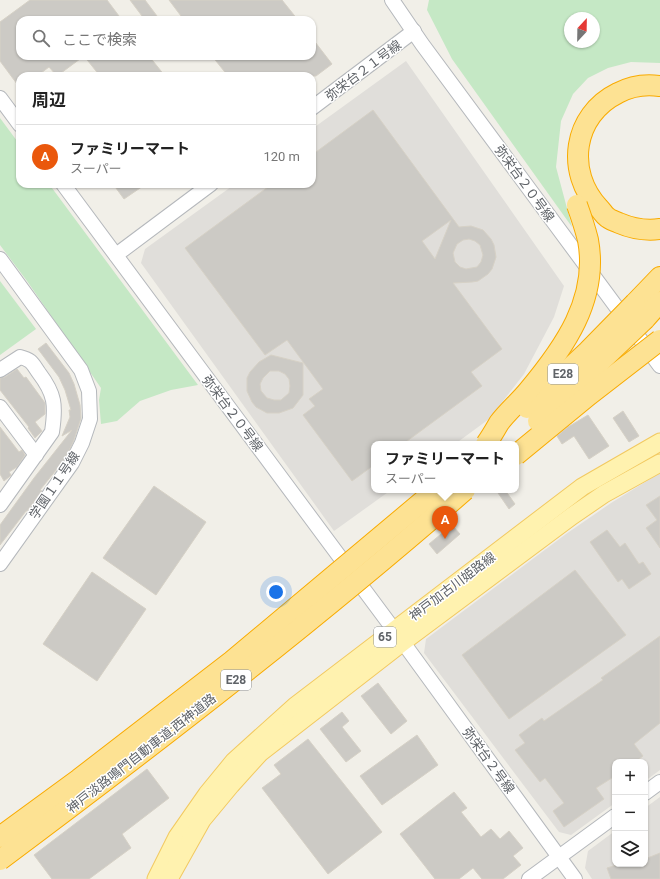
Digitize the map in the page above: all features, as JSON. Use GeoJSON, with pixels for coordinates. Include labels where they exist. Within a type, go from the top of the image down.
{"type":"FeatureCollection","features":[{"type":"Feature","properties":{"kind":"highway"},"geometry":{"type":"LineString","coordinates":[[490,441],[500,422],[528,391],[559,350],[576,323],[585,299],[589,271],[588,240],[571,182],[569,153],[570,140],[573,130],[583,110],[593,98],[607,87],[634,76],[660,76]]}},
{"type":"Feature","properties":{"kind":"highway"},"geometry":{"type":"LineString","coordinates":[[660,86],[638,86],[625,89],[598,105],[586,124],[581,136],[578,155],[580,175],[590,199],[608,218],[637,230],[660,229]]}},
{"type":"Feature","properties":{"kind":"highway","name":"E28"},"geometry":{"type":"LineString","coordinates":[[517,441],[640,311],[660,277]]}},
{"type":"Feature","properties":{"kind":"highway","name":"E28"},"geometry":{"type":"LineString","coordinates":[[491,441],[588,351],[640,311],[660,302]]}},
{"type":"Feature","properties":{"kind":"highway"},"geometry":{"type":"LineString","coordinates":[[519,452],[588,395],[660,340]]}},
{"type":"Feature","properties":{"kind":"highway","name":"神戸淡路鳴門自動車道;西神道路"},"geometry":{"type":"LineString","coordinates":[[0,837],[79,779],[232,661],[432,493]]}},
{"type":"Feature","properties":{"kind":"highway","name":"神戸淡路鳴門自動車道;西神道路"},"geometry":{"type":"LineString","coordinates":[[0,860],[233,682],[415,534],[462,493]]}},
{"type":"Feature","properties":{"kind":"main road","name":"神戸加古川姫路線"},"geometry":{"type":"LineString","coordinates":[[169,879],[202,820],[231,784],[260,753],[398,636],[582,487],[660,442]]}},
{"type":"Feature","properties":{"kind":"main road","name":"神戸加古川姫路線"},"geometry":{"type":"LineString","coordinates":[[156,879],[177,837],[207,794],[234,761],[295,706],[604,494],[660,463]]}},
{"type":"Feature","properties":{"kind":"street","name":"弥栄台２０号線"},"geometry":{"type":"LineString","coordinates":[[392,0],[660,366]]}},
{"type":"Feature","properties":{"kind":"street","name":"弥栄台２１号線"},"geometry":{"type":"LineString","coordinates":[[316,105],[414,31]]}},
{"type":"Feature","properties":{"kind":"street"},"geometry":{"type":"LineString","coordinates":[[0,98],[16,120]]}},
{"type":"Feature","properties":{"kind":"street","name":"弥栄台２０号線"},"geometry":{"type":"LineString","coordinates":[[67,188],[398,636]]}},
{"type":"Feature","properties":{"kind":"street"},"geometry":{"type":"LineString","coordinates":[[116,255],[205,188]]}},
{"type":"Feature","properties":{"kind":"street","name":"学園１１号線"},"geometry":{"type":"LineString","coordinates":[[0,259],[81,370],[89,391],[90,418],[82,443],[72,463],[0,564]]}},
{"type":"Feature","properties":{"kind":"street"},"geometry":{"type":"LineString","coordinates":[[0,370],[20,357],[29,360],[49,386],[54,402],[55,418],[52,432],[1,501]]}},
{"type":"Feature","properties":{"kind":"street"},"geometry":{"type":"LineString","coordinates":[[0,407],[36,455]]}},
{"type":"Feature","properties":{"kind":"street","name":"弥栄台２号線"},"geometry":{"type":"LineString","coordinates":[[398,636],[575,879]]}},
{"type":"Feature","properties":{"kind":"street"},"geometry":{"type":"LineString","coordinates":[[648,791],[660,782]]}},
{"type":"Feature","properties":{"kind":"street"},"geometry":{"type":"LineString","coordinates":[[529,879],[558,856],[612,818]]}},
{"type":"Feature","properties":{"kind":"shaded area"},"geometry":{"type":"Polygon","coordinates":[[[406,61],[564,286],[554,317],[524,374],[489,419],[459,441],[371,441],[371,493],[387,493],[334,531],[141,263],[145,249],[229,188],[316,188],[316,126],[406,61]]]}},
{"type":"Feature","properties":{"kind":"shaded area"},"geometry":{"type":"Polygon","coordinates":[[[660,473],[660,770],[648,779],[648,759],[612,759],[612,805],[571,835],[559,832],[424,653],[426,639],[566,534],[611,503],[660,473]]]}},
{"type":"Feature","properties":{"kind":"shaded area"},"geometry":{"type":"Polygon","coordinates":[[[660,797],[660,879],[592,879],[585,868],[588,851],[612,833],[612,867],[648,867],[648,806],[660,797]]]}},
{"type":"Feature","properties":{"kind":"green space"},"geometry":{"type":"Polygon","coordinates":[[[429,0],[660,0],[660,63],[631,62],[608,68],[588,78],[573,94],[561,121],[556,167],[572,227],[452,59],[427,10],[429,0]]]}},
{"type":"Feature","properties":{"kind":"green space"},"geometry":{"type":"Polygon","coordinates":[[[0,118],[16,140],[16,188],[52,188],[198,385],[171,390],[140,401],[117,421],[101,424],[99,400],[101,388],[27,281],[0,245],[0,118]]]}},
{"type":"Feature","properties":{"kind":"green space"},"geometry":{"type":"Polygon","coordinates":[[[0,281],[36,329],[0,355],[0,281]]]}},
{"type":"Feature","properties":{"kind":"building"},"geometry":{"type":"Polygon","coordinates":[[[30,0],[107,0],[119,16],[16,16],[16,60],[79,60],[62,72],[53,72],[49,67],[42,72],[16,72],[16,83],[0,61],[0,22],[30,0]]]}},
{"type":"Feature","properties":{"kind":"building"},"geometry":{"type":"Polygon","coordinates":[[[130,0],[145,0],[157,16],[142,16],[130,0]]]}},
{"type":"Feature","properties":{"kind":"building"},"geometry":{"type":"Polygon","coordinates":[[[169,0],[282,0],[295,16],[181,16],[169,0]]]}},
{"type":"Feature","properties":{"kind":"building"},"geometry":{"type":"Polygon","coordinates":[[[316,43],[332,64],[316,76],[316,72],[225,72],[215,60],[316,60],[316,43]]]}},
{"type":"Feature","properties":{"kind":"building"},"geometry":{"type":"Polygon","coordinates":[[[87,60],[152,60],[162,72],[97,72],[87,60]]]}},
{"type":"Feature","properties":{"kind":"building"},"geometry":{"type":"Polygon","coordinates":[[[373,110],[459,227],[471,226],[483,230],[491,239],[494,245],[496,257],[492,269],[488,274],[478,281],[453,283],[502,349],[471,372],[482,386],[407,441],[371,441],[371,467],[352,481],[303,415],[315,406],[309,399],[323,389],[287,340],[265,355],[185,248],[267,188],[316,188],[316,152],[373,110]],[[451,220],[422,241],[435,259],[451,220]],[[469,239],[463,240],[457,244],[453,253],[455,262],[460,267],[466,269],[477,267],[481,262],[483,255],[480,245],[469,239]]]}},
{"type":"Feature","properties":{"kind":"building"},"geometry":{"type":"Polygon","coordinates":[[[116,188],[140,188],[124,199],[116,188]]]}},
{"type":"Feature","properties":{"kind":"building"},"geometry":{"type":"Polygon","coordinates":[[[46,343],[69,373],[80,405],[81,418],[74,440],[65,459],[40,490],[42,491],[0,545],[0,525],[34,478],[72,430],[62,436],[70,417],[69,410],[71,410],[59,377],[38,349],[46,343]]]}},
{"type":"Feature","properties":{"kind":"building"},"geometry":{"type":"Polygon","coordinates":[[[271,355],[303,363],[303,395],[293,408],[279,413],[267,413],[256,407],[252,402],[247,391],[247,378],[259,362],[271,355]],[[270,371],[263,378],[260,384],[261,391],[267,398],[281,400],[289,393],[289,379],[285,374],[279,371],[270,371]]]}},
{"type":"Feature","properties":{"kind":"building"},"geometry":{"type":"Polygon","coordinates":[[[17,369],[24,378],[26,377],[45,403],[45,414],[35,422],[42,431],[35,438],[28,428],[29,427],[0,390],[0,378],[5,377],[17,369]]]}},
{"type":"Feature","properties":{"kind":"building"},"geometry":{"type":"Polygon","coordinates":[[[623,411],[639,436],[629,442],[613,418],[623,411]]]}},
{"type":"Feature","properties":{"kind":"building"},"geometry":{"type":"Polygon","coordinates":[[[588,415],[609,446],[589,459],[574,436],[562,444],[557,436],[568,427],[588,415]]]}},
{"type":"Feature","properties":{"kind":"building"},"geometry":{"type":"Polygon","coordinates":[[[0,427],[19,452],[22,450],[25,455],[17,467],[9,472],[11,475],[4,481],[0,474],[0,427]]]}},
{"type":"Feature","properties":{"kind":"building"},"geometry":{"type":"Polygon","coordinates":[[[154,486],[206,522],[156,595],[103,558],[154,486]]]}},
{"type":"Feature","properties":{"kind":"building"},"geometry":{"type":"Polygon","coordinates":[[[498,493],[507,493],[515,504],[509,509],[498,493]]]}},
{"type":"Feature","properties":{"kind":"building"},"geometry":{"type":"Polygon","coordinates":[[[660,496],[660,548],[646,528],[657,520],[646,505],[660,496]]]}},
{"type":"Feature","properties":{"kind":"building"},"geometry":{"type":"Polygon","coordinates":[[[452,525],[460,534],[437,554],[429,544],[452,525]]]}},
{"type":"Feature","properties":{"kind":"building"},"geometry":{"type":"Polygon","coordinates":[[[607,530],[620,547],[625,543],[639,564],[643,562],[651,574],[629,589],[622,579],[618,582],[590,542],[607,530]]]}},
{"type":"Feature","properties":{"kind":"building"},"geometry":{"type":"Polygon","coordinates":[[[575,570],[626,635],[509,719],[462,655],[575,570]]]}},
{"type":"Feature","properties":{"kind":"building"},"geometry":{"type":"Polygon","coordinates":[[[92,572],[146,609],[97,681],[43,644],[92,572]]]}},
{"type":"Feature","properties":{"kind":"building"},"geometry":{"type":"Polygon","coordinates":[[[660,636],[660,723],[634,744],[643,756],[639,759],[612,759],[612,778],[596,788],[604,799],[564,827],[553,811],[564,803],[545,778],[540,782],[515,750],[525,743],[519,735],[542,718],[544,721],[603,680],[601,678],[660,636]]]}},
{"type":"Feature","properties":{"kind":"building"},"geometry":{"type":"Polygon","coordinates":[[[378,683],[407,721],[391,734],[361,696],[378,683]]]}},
{"type":"Feature","properties":{"kind":"building"},"geometry":{"type":"Polygon","coordinates":[[[342,712],[349,721],[342,727],[361,751],[346,762],[320,729],[342,712]]]}},
{"type":"Feature","properties":{"kind":"building"},"geometry":{"type":"Polygon","coordinates":[[[417,735],[438,765],[382,805],[360,776],[417,735]]]}},
{"type":"Feature","properties":{"kind":"building"},"geometry":{"type":"Polygon","coordinates":[[[308,739],[382,832],[328,874],[262,788],[281,774],[274,765],[308,739]]]}},
{"type":"Feature","properties":{"kind":"building"},"geometry":{"type":"Polygon","coordinates":[[[147,769],[169,798],[122,834],[131,848],[89,879],[52,879],[34,855],[147,769]]]}},
{"type":"Feature","properties":{"kind":"building"},"geometry":{"type":"Polygon","coordinates":[[[454,792],[467,808],[461,812],[481,837],[491,829],[500,839],[509,831],[523,848],[513,856],[521,865],[503,879],[482,879],[473,868],[459,879],[435,879],[400,834],[454,792]]]}},
{"type":"Feature","properties":{"kind":"building"},"geometry":{"type":"Polygon","coordinates":[[[660,853],[660,879],[611,879],[607,868],[612,866],[648,867],[648,858],[660,853]]]}},
{"type":"Feature","properties":{"kind":"place","name":"ファミリーマート"},"geometry":{"type":"Point","coordinates":[445,539]}}]}
